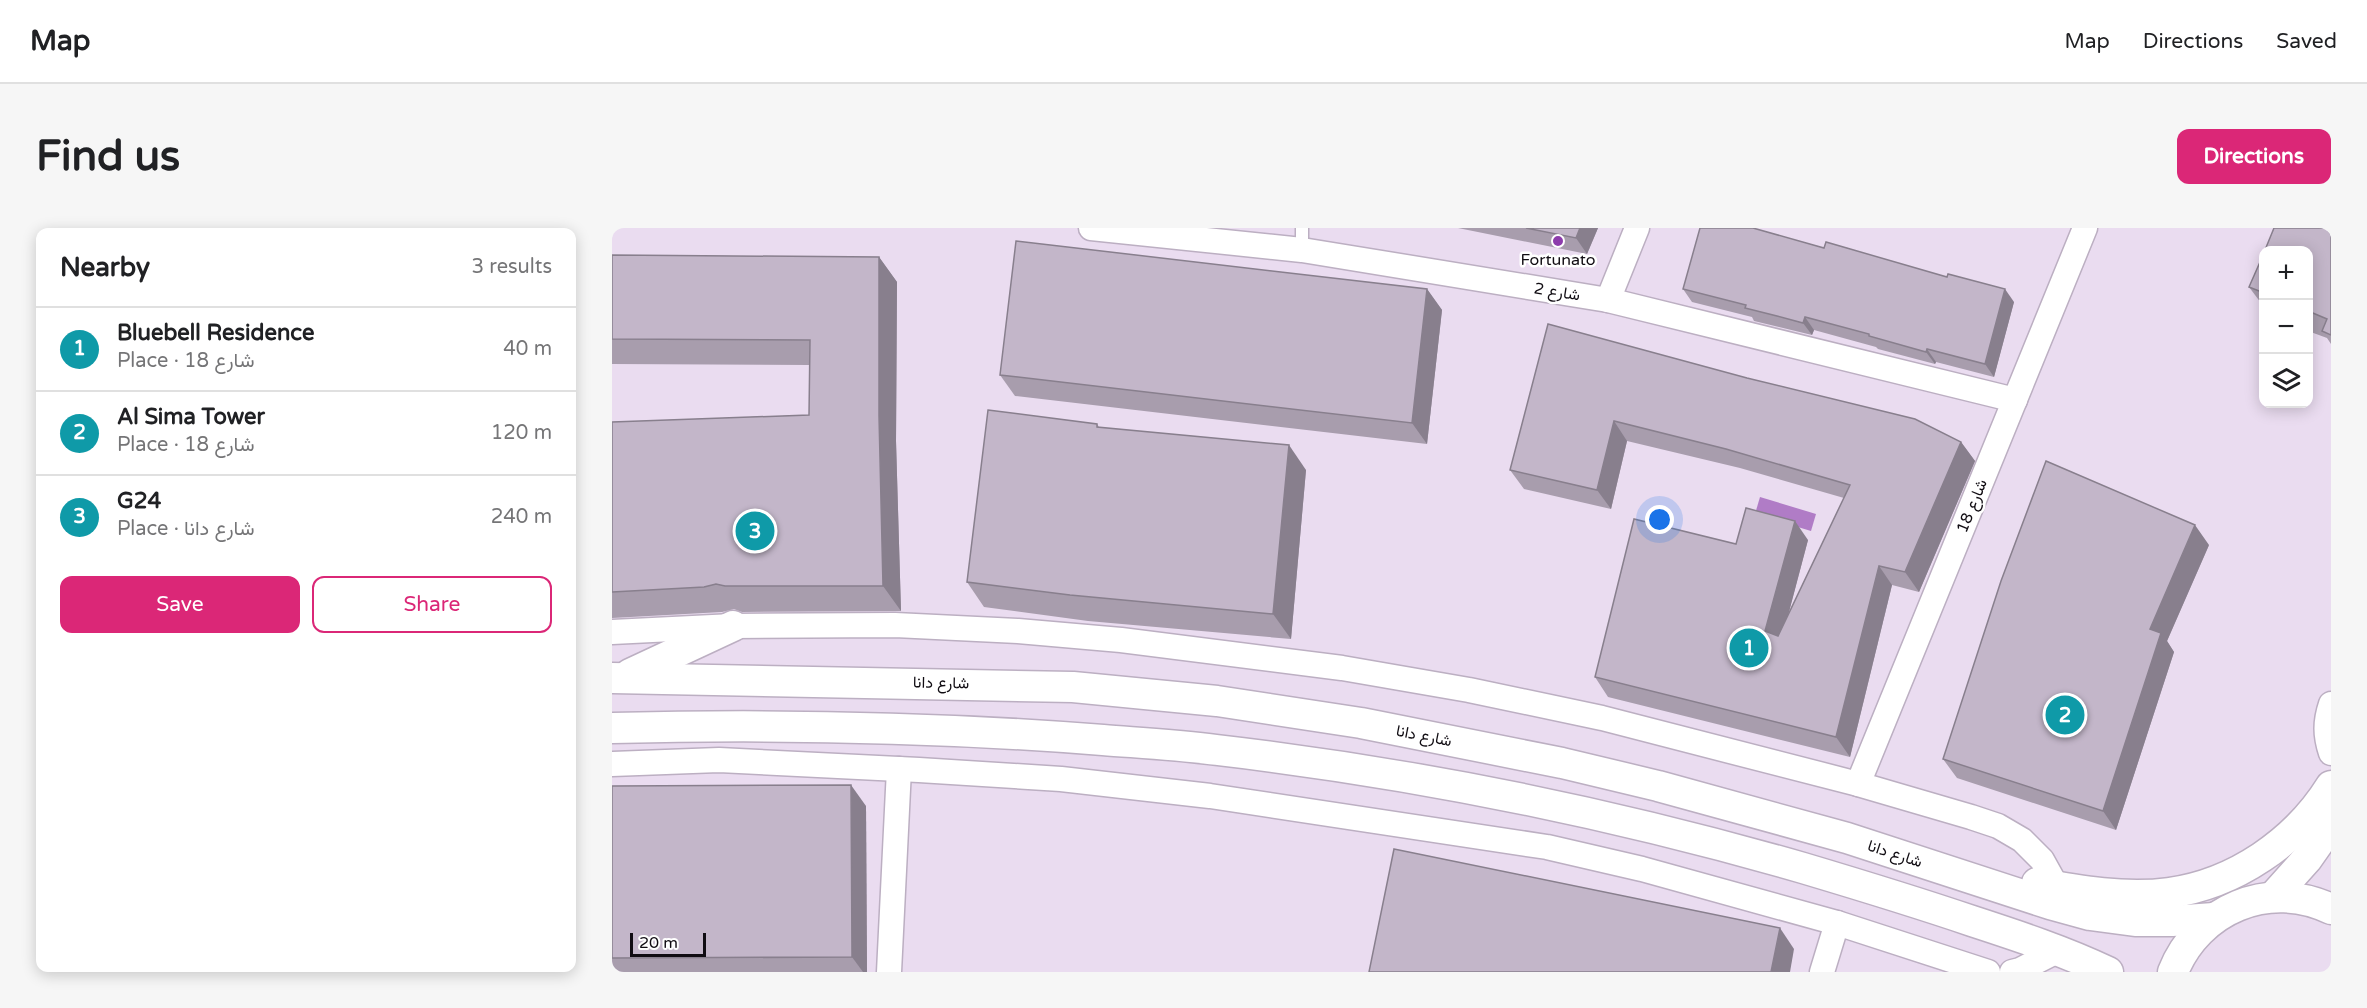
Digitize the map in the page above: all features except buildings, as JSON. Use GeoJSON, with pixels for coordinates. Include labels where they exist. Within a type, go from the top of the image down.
{"type":"FeatureCollection","features":[{"type":"Feature","properties":{"kind":"street","name":"شارع 2"},"geometry":{"type":"LineString","coordinates":[[1091,228],[1302,239],[1608,300],[2015,400]]}},
{"type":"Feature","properties":{"kind":"street"},"geometry":{"type":"LineString","coordinates":[[1608,300],[1637,228]]}},
{"type":"Feature","properties":{"kind":"street","name":"شارع 18"},"geometry":{"type":"LineString","coordinates":[[1858,784],[2085,228]]}},
{"type":"Feature","properties":{"kind":"street"},"geometry":{"type":"LineString","coordinates":[[612,632],[733,626],[895,625],[1018,631],[1120,640],[1341,668],[1469,690],[1602,718],[1858,784],[1998,826],[2022,840],[2042,860],[2057,887]]}},
{"type":"Feature","properties":{"kind":"street"},"geometry":{"type":"LineString","coordinates":[[617,677],[733,626]]}},
{"type":"Feature","properties":{"kind":"street","name":"شارع دانا"},"geometry":{"type":"LineString","coordinates":[[617,677],[1073,687],[1217,701],[1361,723],[1562,763],[1753,811],[1847,838],[2090,915],[2135,921],[2214,918]]}},
{"type":"Feature","properties":{"kind":"street"},"geometry":{"type":"LineString","coordinates":[[2331,704],[2326,718],[2326,736],[2331,753]]}},
{"type":"Feature","properties":{"kind":"street"},"geometry":{"type":"LineString","coordinates":[[612,728],[726,725],[920,729],[1215,749],[1358,769],[1559,807],[1736,849],[1918,903],[2059,950],[2108,972]]}},
{"type":"Feature","properties":{"kind":"street"},"geometry":{"type":"LineString","coordinates":[[612,764],[719,760],[899,769],[1061,779],[1210,796],[1547,847],[1642,869],[1837,923],[1988,972]]}},
{"type":"Feature","properties":{"kind":"street"},"geometry":{"type":"LineString","coordinates":[[889,972],[899,769]]}},
{"type":"Feature","properties":{"kind":"street"},"geometry":{"type":"LineString","coordinates":[[1847,838],[1896,842],[2021,879],[2057,887],[2131,894],[2168,893],[2204,885],[2238,871],[2270,852],[2298,828],[2331,786]]}},
{"type":"Feature","properties":{"kind":"street"},"geometry":{"type":"LineString","coordinates":[[2273,897],[2307,859],[2331,825]]}},
{"type":"Feature","properties":{"kind":"street"},"geometry":{"type":"LineString","coordinates":[[2173,972],[2179,957],[2194,935],[2214,918],[2232,908],[2273,897],[2297,898],[2331,909]]}},
{"type":"Feature","properties":{"kind":"street"},"geometry":{"type":"LineString","coordinates":[[1822,972],[1837,923]]}},
{"type":"Feature","properties":{"kind":"street"},"geometry":{"type":"LineString","coordinates":[[2012,972],[2059,950]]}},
{"type":"Feature","properties":{"kind":"shaded area"},"geometry":{"type":"Polygon","coordinates":[[[1760,497],[1816,514],[1811,531],[1755,514],[1760,497]]]}},
{"type":"Feature","properties":{"kind":"place","name":"Fortunato"},"geometry":{"type":"Point","coordinates":[1558,241]}},
{"type":"Feature","properties":{"kind":"place","name":"G24"},"geometry":{"type":"Point","coordinates":[755,531]}},
{"type":"Feature","properties":{"kind":"place","name":"Bluebell Residence"},"geometry":{"type":"Point","coordinates":[1749,648]}},
{"type":"Feature","properties":{"kind":"place","name":"Al Sima Tower"},"geometry":{"type":"Point","coordinates":[2065,715]}}]}
